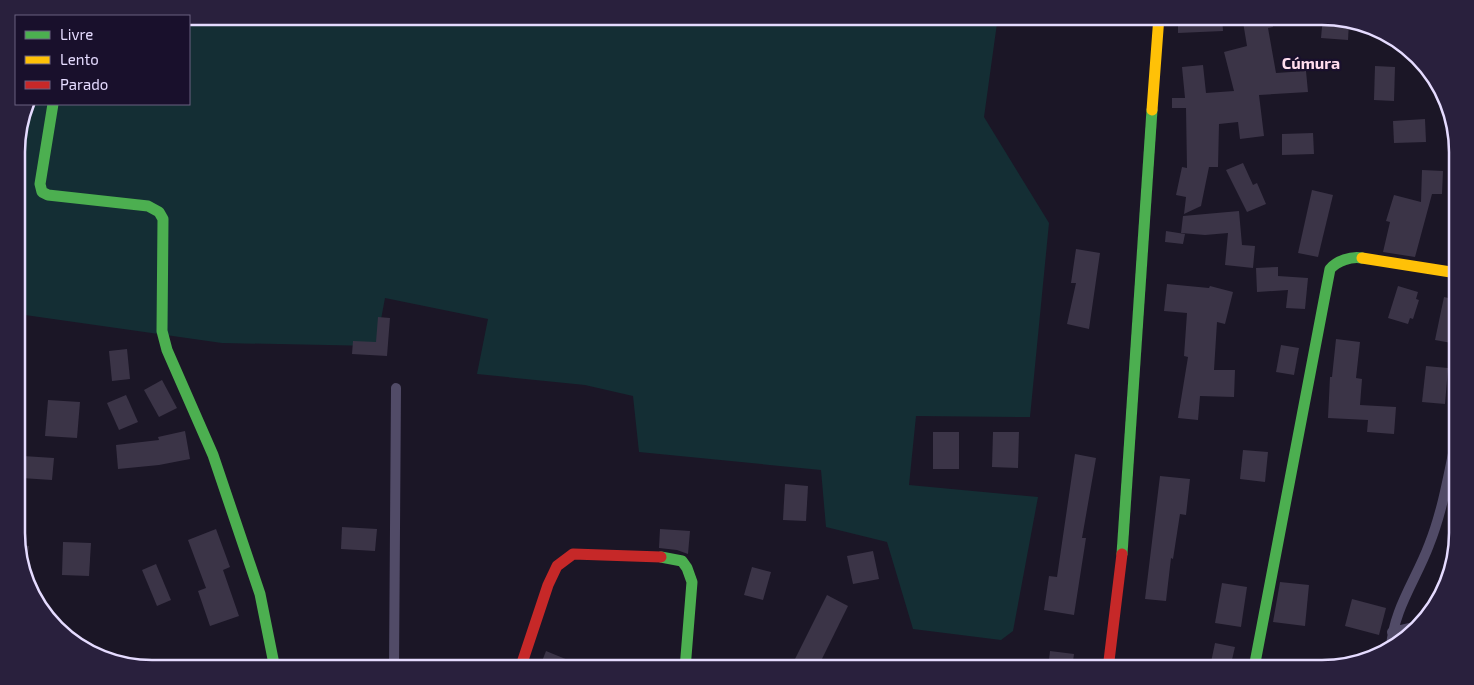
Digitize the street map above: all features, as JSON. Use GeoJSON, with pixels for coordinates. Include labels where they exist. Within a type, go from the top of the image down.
{"type":"FeatureCollection","features":[{"type":"Feature","properties":{"kind":"street"},"geometry":{"type":"LineString","coordinates":[[1109,660],[1124,535],[1142,231],[1158,25]]}},
{"type":"Feature","properties":{"kind":"street"},"geometry":{"type":"LineString","coordinates":[[53,105],[40,184],[42,192],[48,195],[148,206],[159,212],[163,219],[162,331],[167,350],[213,455],[260,594],[273,660]]}},
{"type":"Feature","properties":{"kind":"street"},"geometry":{"type":"LineString","coordinates":[[1256,660],[1330,269],[1335,262],[1356,257],[1449,272]]}},
{"type":"Feature","properties":{"kind":"street"},"geometry":{"type":"LineString","coordinates":[[394,660],[396,388]]}},
{"type":"Feature","properties":{"kind":"street"},"geometry":{"type":"LineString","coordinates":[[1392,640],[1398,612],[1426,553],[1440,514],[1449,474]]}},
{"type":"Feature","properties":{"kind":"street"},"geometry":{"type":"LineString","coordinates":[[523,660],[548,585],[557,566],[573,554],[642,558],[665,556],[681,560],[688,568],[692,582],[686,660]]}},
{"type":"Feature","properties":{"kind":"street"},"geometry":{"type":"LineString","coordinates":[[1392,632],[1405,629]]}},
{"type":"Feature","properties":{"kind":"green space"},"geometry":{"type":"Polygon","coordinates":[[[190,25],[997,25],[984,117],[1049,223],[1030,417],[916,416],[909,485],[1038,497],[1013,631],[1001,640],[913,629],[887,542],[826,527],[821,470],[639,452],[633,396],[585,385],[477,374],[488,319],[385,298],[376,346],[222,343],[25,315],[25,144],[29,119],[34,105],[190,105],[190,25]]]}},
{"type":"Feature","properties":{"kind":"building"},"geometry":{"type":"Polygon","coordinates":[[[1178,25],[1223,25],[1223,31],[1178,33],[1178,25]]]}},
{"type":"Feature","properties":{"kind":"building"},"geometry":{"type":"Polygon","coordinates":[[[1244,25],[1273,25],[1273,27],[1268,28],[1276,73],[1306,71],[1308,92],[1259,95],[1264,136],[1240,139],[1238,122],[1219,124],[1218,167],[1209,167],[1201,206],[1184,214],[1186,197],[1176,195],[1182,167],[1187,168],[1186,108],[1172,108],[1172,98],[1185,98],[1182,67],[1203,65],[1206,93],[1234,91],[1224,52],[1247,46],[1244,25]]]}},
{"type":"Feature","properties":{"kind":"building"},"geometry":{"type":"Polygon","coordinates":[[[1322,25],[1349,27],[1348,40],[1321,38],[1322,25]]]}},
{"type":"Feature","properties":{"kind":"building"},"geometry":{"type":"Polygon","coordinates":[[[1375,66],[1395,67],[1394,101],[1374,100],[1375,66]]]}},
{"type":"Feature","properties":{"kind":"building"},"geometry":{"type":"Polygon","coordinates":[[[1425,119],[1426,142],[1394,143],[1393,121],[1425,119]]]}},
{"type":"Feature","properties":{"kind":"building"},"geometry":{"type":"Polygon","coordinates":[[[1313,133],[1314,154],[1282,155],[1282,134],[1313,133]]]}},
{"type":"Feature","properties":{"kind":"building"},"geometry":{"type":"Polygon","coordinates":[[[1243,163],[1253,185],[1257,183],[1266,204],[1247,212],[1226,170],[1243,163]]]}},
{"type":"Feature","properties":{"kind":"building"},"geometry":{"type":"Polygon","coordinates":[[[1422,170],[1443,171],[1442,194],[1432,194],[1415,257],[1383,252],[1390,222],[1386,221],[1394,195],[1421,202],[1422,170]]]}},
{"type":"Feature","properties":{"kind":"building"},"geometry":{"type":"Polygon","coordinates":[[[1312,190],[1333,195],[1318,257],[1298,253],[1312,190]]]}},
{"type":"Feature","properties":{"kind":"building"},"geometry":{"type":"Polygon","coordinates":[[[1239,211],[1242,245],[1255,246],[1253,268],[1225,265],[1228,233],[1205,235],[1181,233],[1183,216],[1239,211]]]}},
{"type":"Feature","properties":{"kind":"building"},"geometry":{"type":"Polygon","coordinates":[[[1166,231],[1185,234],[1183,244],[1165,242],[1166,231]]]}},
{"type":"Feature","properties":{"kind":"building"},"geometry":{"type":"Polygon","coordinates":[[[1076,249],[1100,253],[1089,329],[1067,324],[1076,283],[1071,283],[1076,249]]]}},
{"type":"Feature","properties":{"kind":"building"},"geometry":{"type":"Polygon","coordinates":[[[1278,267],[1278,276],[1308,278],[1305,309],[1286,308],[1288,290],[1257,292],[1256,268],[1278,267]]]}},
{"type":"Feature","properties":{"kind":"building"},"geometry":{"type":"Polygon","coordinates":[[[1167,284],[1209,288],[1210,286],[1233,292],[1225,324],[1217,322],[1214,370],[1235,370],[1234,397],[1200,396],[1198,420],[1178,418],[1188,357],[1184,356],[1187,313],[1164,311],[1167,284]]]}},
{"type":"Feature","properties":{"kind":"building"},"geometry":{"type":"Polygon","coordinates":[[[1398,286],[1418,292],[1416,299],[1419,300],[1413,319],[1410,318],[1408,324],[1388,318],[1398,286]]]}},
{"type":"Feature","properties":{"kind":"building"},"geometry":{"type":"Polygon","coordinates":[[[1444,297],[1449,298],[1449,343],[1435,340],[1444,297]]]}},
{"type":"Feature","properties":{"kind":"building"},"geometry":{"type":"Polygon","coordinates":[[[378,317],[390,318],[387,356],[352,354],[353,341],[376,342],[378,317]]]}},
{"type":"Feature","properties":{"kind":"building"},"geometry":{"type":"Polygon","coordinates":[[[1336,339],[1360,342],[1356,378],[1362,379],[1360,405],[1396,407],[1394,434],[1367,432],[1368,420],[1328,418],[1330,377],[1332,377],[1336,339]]]}},
{"type":"Feature","properties":{"kind":"building"},"geometry":{"type":"Polygon","coordinates":[[[1281,345],[1299,348],[1294,375],[1276,372],[1281,345]]]}},
{"type":"Feature","properties":{"kind":"building"},"geometry":{"type":"Polygon","coordinates":[[[127,349],[130,379],[112,381],[109,351],[127,349]]]}},
{"type":"Feature","properties":{"kind":"building"},"geometry":{"type":"Polygon","coordinates":[[[1426,366],[1448,368],[1445,404],[1422,402],[1426,366]]]}},
{"type":"Feature","properties":{"kind":"building"},"geometry":{"type":"Polygon","coordinates":[[[162,380],[177,408],[159,417],[144,390],[162,380]]]}},
{"type":"Feature","properties":{"kind":"building"},"geometry":{"type":"Polygon","coordinates":[[[126,395],[138,422],[119,430],[107,403],[126,395]]]}},
{"type":"Feature","properties":{"kind":"building"},"geometry":{"type":"Polygon","coordinates":[[[48,400],[80,402],[77,438],[45,436],[48,400]]]}},
{"type":"Feature","properties":{"kind":"building"},"geometry":{"type":"Polygon","coordinates":[[[185,431],[190,459],[159,465],[118,469],[116,445],[159,440],[158,437],[185,431]]]}},
{"type":"Feature","properties":{"kind":"building"},"geometry":{"type":"Polygon","coordinates":[[[933,432],[959,432],[959,469],[933,469],[933,432]]]}},
{"type":"Feature","properties":{"kind":"building"},"geometry":{"type":"Polygon","coordinates":[[[993,432],[1019,432],[1018,468],[992,467],[993,432]]]}},
{"type":"Feature","properties":{"kind":"building"},"geometry":{"type":"Polygon","coordinates":[[[1243,450],[1268,452],[1265,482],[1240,479],[1243,450]]]}},
{"type":"Feature","properties":{"kind":"building"},"geometry":{"type":"Polygon","coordinates":[[[1075,454],[1096,458],[1082,538],[1086,538],[1074,615],[1044,610],[1049,576],[1057,577],[1075,454]]]}},
{"type":"Feature","properties":{"kind":"building"},"geometry":{"type":"Polygon","coordinates":[[[25,456],[54,458],[52,480],[25,478],[25,456]]]}},
{"type":"Feature","properties":{"kind":"building"},"geometry":{"type":"Polygon","coordinates":[[[1160,476],[1190,479],[1186,515],[1180,514],[1173,559],[1171,558],[1166,601],[1145,599],[1160,476]]]}},
{"type":"Feature","properties":{"kind":"building"},"geometry":{"type":"Polygon","coordinates":[[[785,484],[808,486],[806,521],[783,520],[785,484]]]}},
{"type":"Feature","properties":{"kind":"building"},"geometry":{"type":"Polygon","coordinates":[[[342,527],[377,529],[375,551],[341,549],[342,527]]]}},
{"type":"Feature","properties":{"kind":"building"},"geometry":{"type":"Polygon","coordinates":[[[216,529],[230,567],[223,570],[239,616],[210,626],[198,591],[206,588],[188,540],[216,529]]]}},
{"type":"Feature","properties":{"kind":"building"},"geometry":{"type":"Polygon","coordinates":[[[660,529],[690,531],[688,554],[677,550],[659,548],[660,529]]]}},
{"type":"Feature","properties":{"kind":"building"},"geometry":{"type":"Polygon","coordinates":[[[63,542],[91,543],[89,576],[62,575],[63,542]]]}},
{"type":"Feature","properties":{"kind":"building"},"geometry":{"type":"Polygon","coordinates":[[[26,545],[29,546],[28,558],[26,545]]]}},
{"type":"Feature","properties":{"kind":"building"},"geometry":{"type":"Polygon","coordinates":[[[873,551],[879,579],[853,584],[847,556],[873,551]]]}},
{"type":"Feature","properties":{"kind":"building"},"geometry":{"type":"Polygon","coordinates":[[[156,564],[171,600],[157,606],[142,570],[156,564]]]}},
{"type":"Feature","properties":{"kind":"building"},"geometry":{"type":"Polygon","coordinates":[[[752,567],[771,572],[763,600],[744,595],[752,567]]]}},
{"type":"Feature","properties":{"kind":"building"},"geometry":{"type":"Polygon","coordinates":[[[1280,582],[1309,585],[1305,626],[1273,622],[1280,582]]]}},
{"type":"Feature","properties":{"kind":"building"},"geometry":{"type":"Polygon","coordinates":[[[1222,583],[1247,587],[1241,627],[1215,623],[1222,583]]]}},
{"type":"Feature","properties":{"kind":"building"},"geometry":{"type":"Polygon","coordinates":[[[827,595],[848,606],[821,660],[794,660],[827,595]]]}},
{"type":"Feature","properties":{"kind":"building"},"geometry":{"type":"Polygon","coordinates":[[[1352,599],[1386,608],[1379,635],[1345,626],[1352,599]]]}},
{"type":"Feature","properties":{"kind":"building"},"geometry":{"type":"Polygon","coordinates":[[[1215,643],[1235,647],[1232,660],[1211,660],[1215,643]]]}},
{"type":"Feature","properties":{"kind":"building"},"geometry":{"type":"Polygon","coordinates":[[[546,651],[568,660],[542,660],[546,651]]]}},
{"type":"Feature","properties":{"kind":"building"},"geometry":{"type":"Polygon","coordinates":[[[1050,651],[1074,654],[1073,660],[1049,660],[1050,651]]]}},
{"type":"Feature","properties":{"kind":"traffic: fast"},"geometry":{"type":"LineString","coordinates":[[53,105],[40,184],[42,192],[48,195],[148,206],[159,212],[163,219],[162,331],[167,350],[213,455],[260,594],[273,660]]}},
{"type":"Feature","properties":{"kind":"traffic: fast"},"geometry":{"type":"LineString","coordinates":[[1122,554],[1152,110]]}},
{"type":"Feature","properties":{"kind":"traffic: fast"},"geometry":{"type":"LineString","coordinates":[[1256,660],[1330,269],[1344,260],[1362,258]]}},
{"type":"Feature","properties":{"kind":"traffic: fast"},"geometry":{"type":"LineString","coordinates":[[661,557],[682,561],[687,568],[692,582],[686,660]]}},
{"type":"Feature","properties":{"kind":"traffic: slow"},"geometry":{"type":"LineString","coordinates":[[1152,110],[1158,25]]}},
{"type":"Feature","properties":{"kind":"traffic: slow"},"geometry":{"type":"LineString","coordinates":[[1362,258],[1449,272]]}},
{"type":"Feature","properties":{"kind":"traffic: jam"},"geometry":{"type":"LineString","coordinates":[[523,660],[548,585],[557,566],[573,554],[661,557]]}},
{"type":"Feature","properties":{"kind":"traffic: jam"},"geometry":{"type":"LineString","coordinates":[[1109,660],[1122,554]]}},
{"type":"Feature","properties":{"kind":"district","name":"Cúmura"},"geometry":{"type":"Point","coordinates":[1311,62]}}]}
